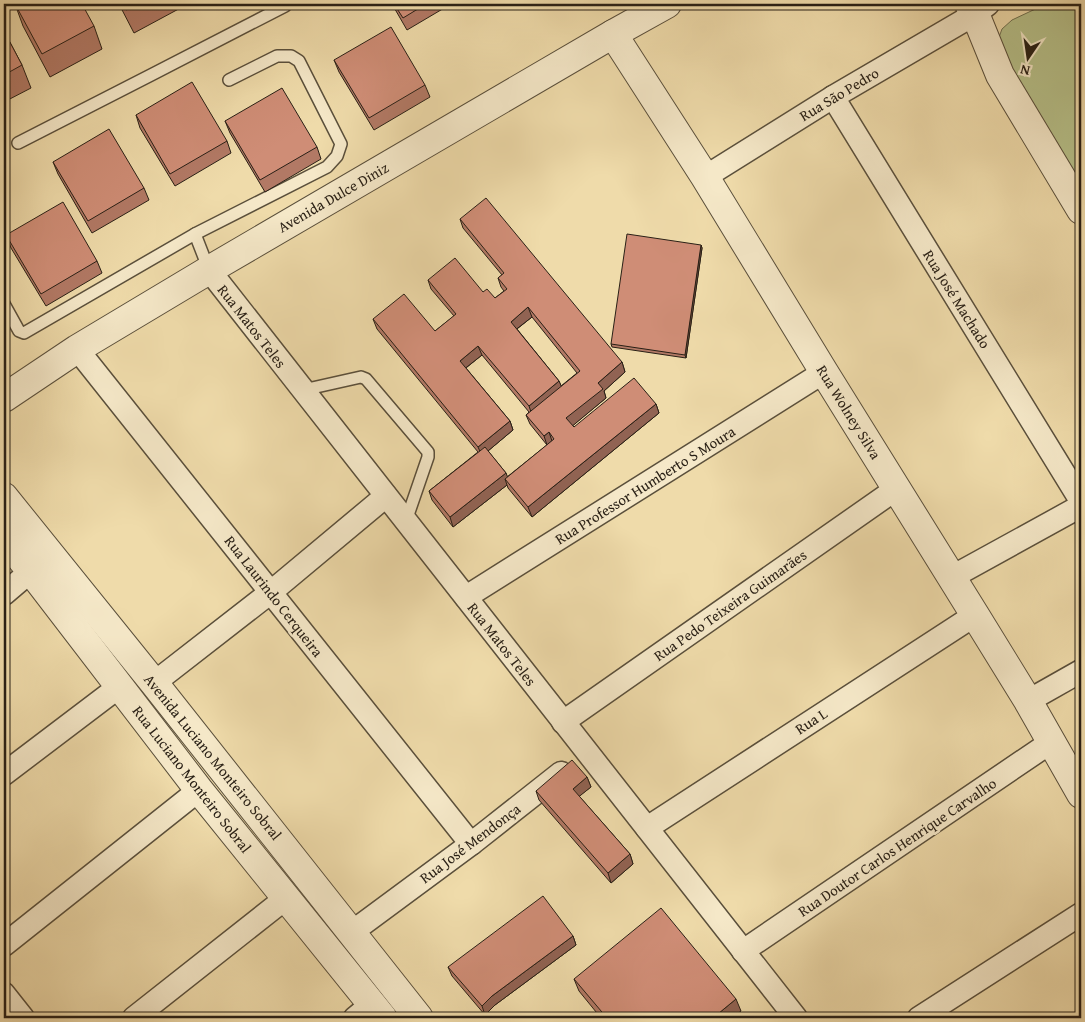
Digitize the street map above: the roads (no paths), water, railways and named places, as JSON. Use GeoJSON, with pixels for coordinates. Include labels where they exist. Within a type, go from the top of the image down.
{"type":"FeatureCollection","features":[{"type":"Feature","properties":{"kind":"street","name":"Avenida Dulce Diniz"},"geometry":{"type":"LineString","coordinates":[[4,398],[77,349],[209,270],[612,34],[667,4]]}},
{"type":"Feature","properties":{"kind":"street","name":"Rua São Pedro"},"geometry":{"type":"LineString","coordinates":[[705,177],[977,7]]}},
{"type":"Feature","properties":{"kind":"street"},"geometry":{"type":"LineString","coordinates":[[977,7],[1000,74],[1081,210]]}},
{"type":"Feature","properties":{"kind":"street","name":"Rua Wolney Silva"},"geometry":{"type":"LineString","coordinates":[[612,34],[705,177],[952,577],[1028,701],[1081,794]]}},
{"type":"Feature","properties":{"kind":"street","name":"Rua José Machado"},"geometry":{"type":"LineString","coordinates":[[833,97],[1081,501]]}},
{"type":"Feature","properties":{"kind":"street","name":"Rua Matos Teles"},"geometry":{"type":"LineString","coordinates":[[209,270],[743,951],[786,1015]]}},
{"type":"Feature","properties":{"kind":"street","name":"Rua Laurindo Cerqueira"},"geometry":{"type":"LineString","coordinates":[[77,349],[471,844]]}},
{"type":"Feature","properties":{"kind":"street","name":"Rua Professor Humberto S Moura"},"geometry":{"type":"LineString","coordinates":[[466,597],[824,372]]}},
{"type":"Feature","properties":{"kind":"street","name":"Rua Pedo Teixeira Guimarães"},"geometry":{"type":"LineString","coordinates":[[563,722],[896,488]]}},
{"type":"Feature","properties":{"kind":"street"},"geometry":{"type":"LineString","coordinates":[[154,683],[271,592],[386,496]]}},
{"type":"Feature","properties":{"kind":"street","name":"Avenida Luciano Monteiro Sobral"},"geometry":{"type":"LineString","coordinates":[[4,498],[154,683],[419,1018]]}},
{"type":"Feature","properties":{"kind":"street"},"geometry":{"type":"LineString","coordinates":[[952,577],[1081,506]]}},
{"type":"Feature","properties":{"kind":"street","name":"Rua Luciano Monteiro Sobral"},"geometry":{"type":"LineString","coordinates":[[4,538],[286,898],[370,1014]]}},
{"type":"Feature","properties":{"kind":"street"},"geometry":{"type":"LineString","coordinates":[[4,594],[31,571]]}},
{"type":"Feature","properties":{"kind":"street","name":"Rua L"},"geometry":{"type":"LineString","coordinates":[[647,828],[975,615]]}},
{"type":"Feature","properties":{"kind":"street"},"geometry":{"type":"LineString","coordinates":[[1028,701],[1081,671]]}},
{"type":"Feature","properties":{"kind":"street"},"geometry":{"type":"LineString","coordinates":[[4,774],[120,686]]}},
{"type":"Feature","properties":{"kind":"street","name":"Rua Doutor Carlos Henrique Carvalho"},"geometry":{"type":"LineString","coordinates":[[743,951],[1051,742]]}},
{"type":"Feature","properties":{"kind":"street","name":"Rua José Mendonça"},"geometry":{"type":"LineString","coordinates":[[352,932],[471,844],[588,753]]}},
{"type":"Feature","properties":{"kind":"street"},"geometry":{"type":"LineString","coordinates":[[7,936],[200,790]]}},
{"type":"Feature","properties":{"kind":"street"},"geometry":{"type":"LineString","coordinates":[[134,1018],[286,898]]}},
{"type":"Feature","properties":{"kind":"street"},"geometry":{"type":"LineString","coordinates":[[919,1018],[1081,914]]}},
{"type":"Feature","properties":{"kind":"street"},"geometry":{"type":"LineString","coordinates":[[4,994],[23,1018]]}},
{"type":"Feature","properties":{"kind":"lane"},"geometry":{"type":"LineString","coordinates":[[18,143],[285,6]]}},
{"type":"Feature","properties":{"kind":"lane"},"geometry":{"type":"LineString","coordinates":[[4,304],[19,331],[24,333],[195,234],[327,167],[337,156],[341,144],[299,61],[291,56],[277,56],[229,80]]}},
{"type":"Feature","properties":{"kind":"lane"},"geometry":{"type":"LineString","coordinates":[[195,234],[209,270]]}},
{"type":"Feature","properties":{"kind":"lane"},"geometry":{"type":"LineString","coordinates":[[303,390],[361,377],[366,380],[428,452],[428,457],[406,521]]}}]}
